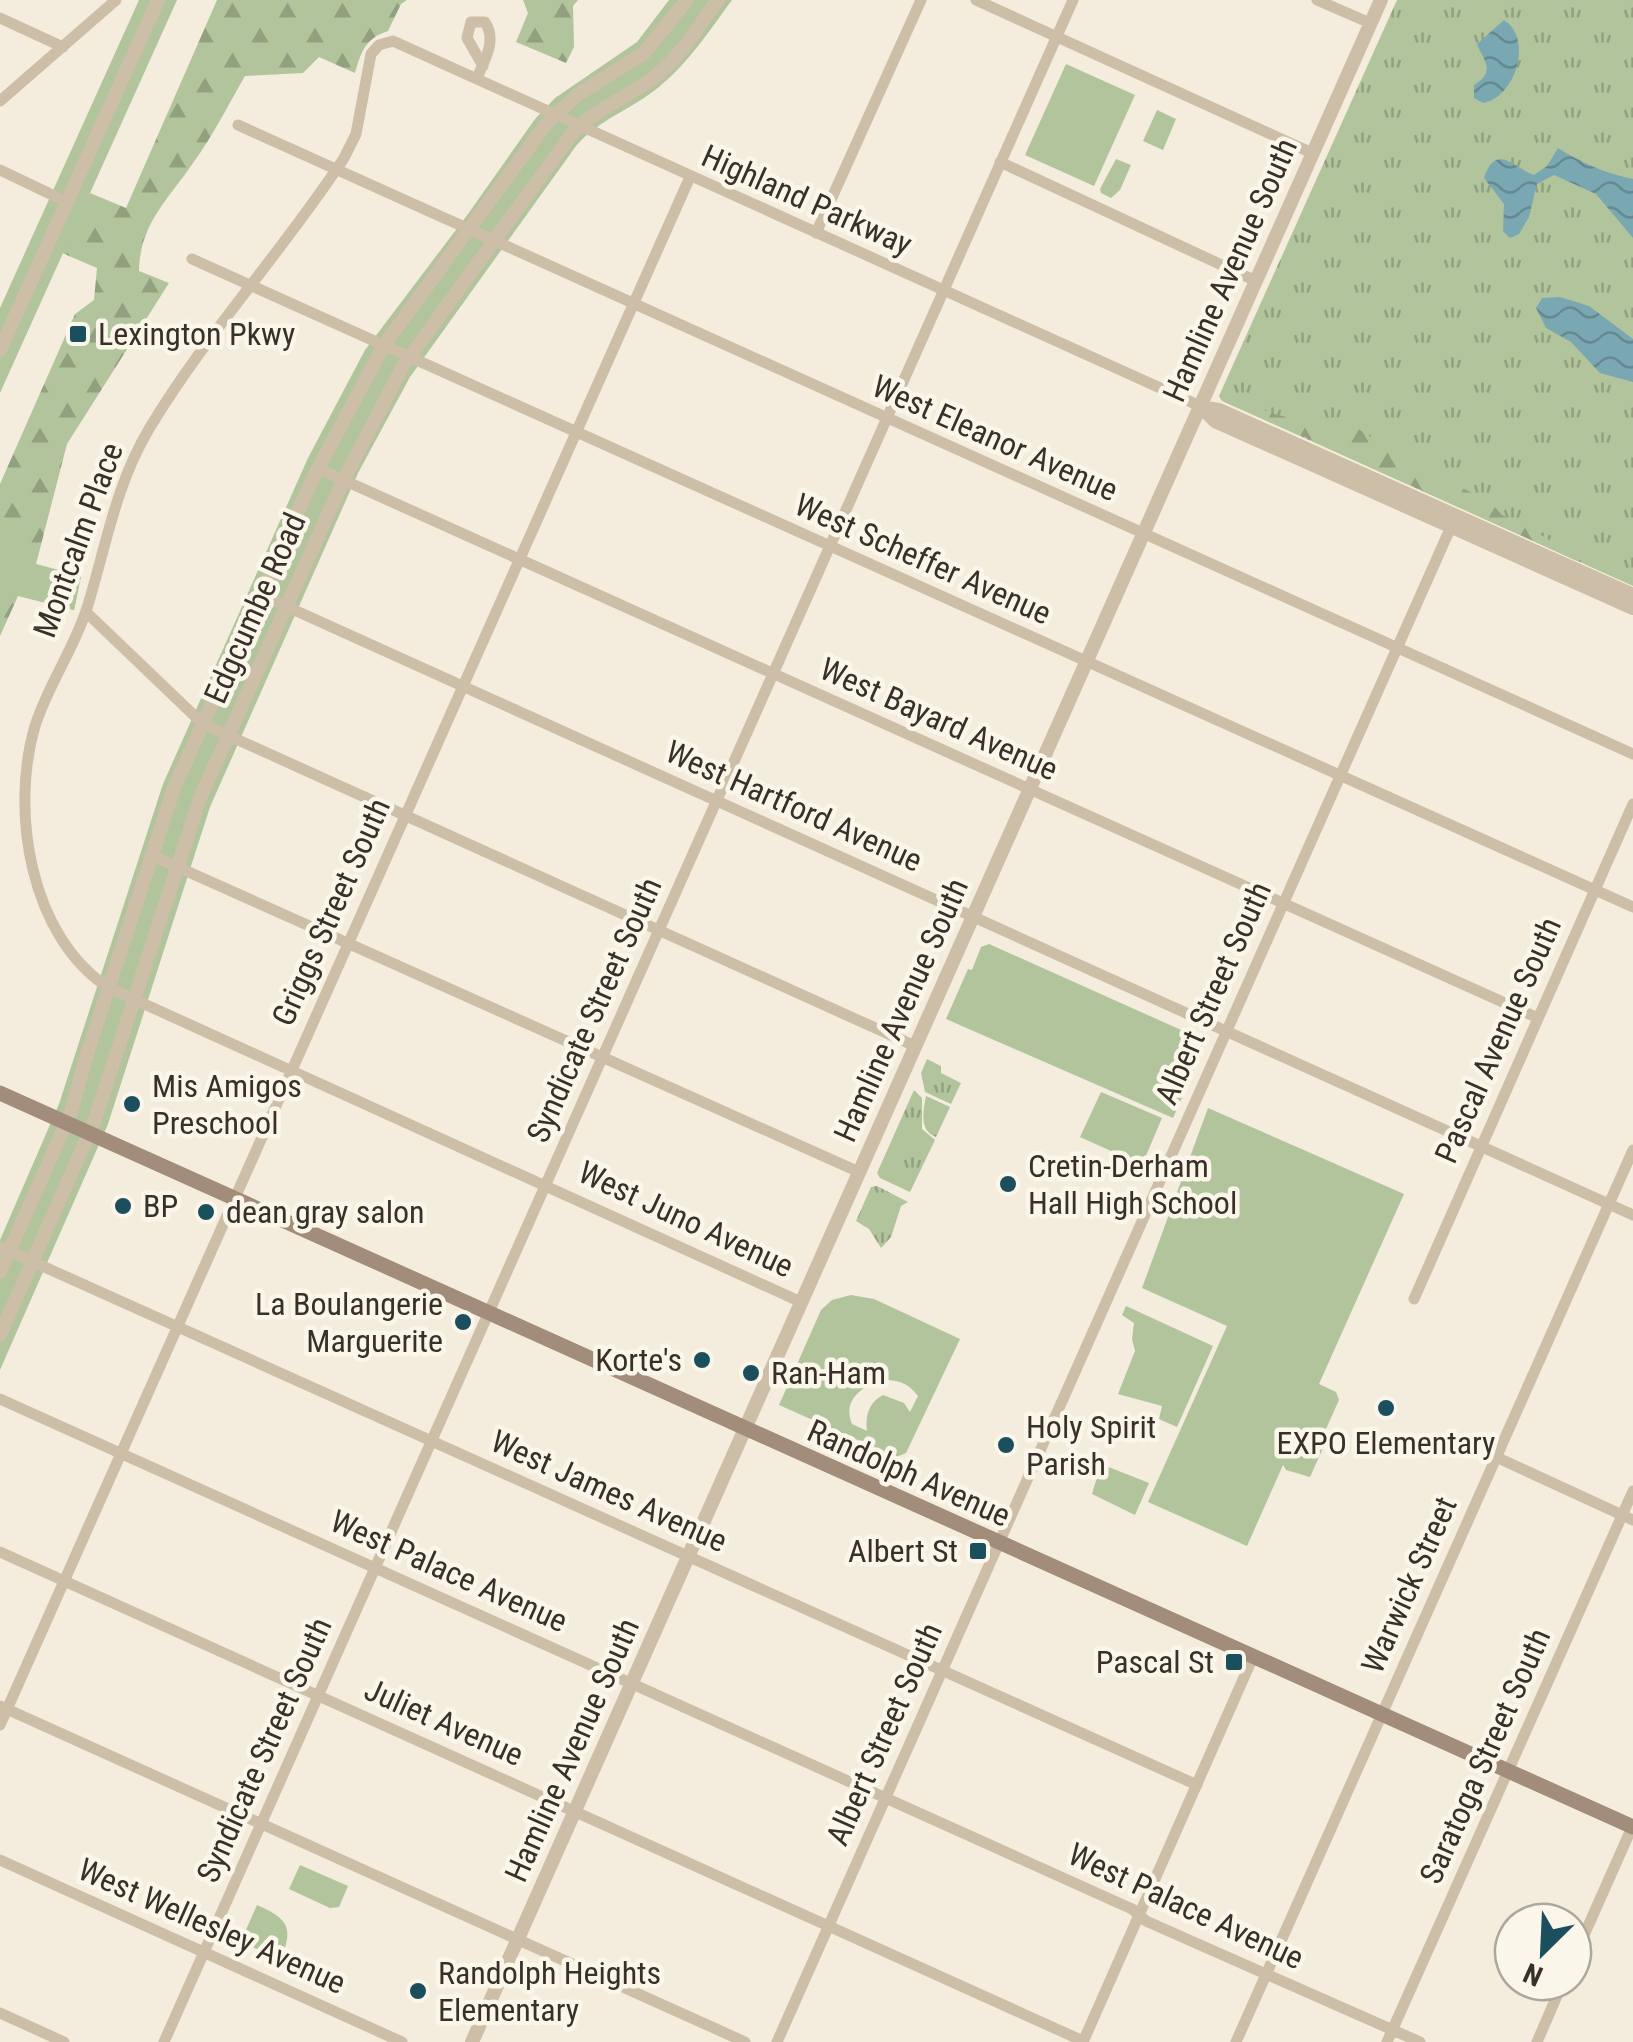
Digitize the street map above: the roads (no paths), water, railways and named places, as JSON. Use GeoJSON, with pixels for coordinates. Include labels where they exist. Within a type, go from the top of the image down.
{"type":"FeatureCollection","features":[{"type":"Feature","properties":{"kind":"main road","name":"Randolph Avenue"},"geometry":{"type":"LineString","coordinates":[[0,1094],[1633,1826]]}},
{"type":"Feature","properties":{"kind":"street"},"geometry":{"type":"LineString","coordinates":[[0,101],[116,0]]}},
{"type":"Feature","properties":{"kind":"street"},"geometry":{"type":"LineString","coordinates":[[0,350],[158,0]]}},
{"type":"Feature","properties":{"kind":"street","name":"Edgcumbe Road"},"geometry":{"type":"LineString","coordinates":[[0,1272],[5,1249],[66,1124],[174,788],[319,469],[384,345],[554,116],[577,95],[644,53],[688,0]]}},
{"type":"Feature","properties":{"kind":"street","name":"Edgcumbe Road"},"geometry":{"type":"LineString","coordinates":[[0,1335],[89,1134],[200,798],[342,481],[410,356],[579,126],[659,74],[678,55],[718,0]]}},
{"type":"Feature","properties":{"kind":"street"},"geometry":{"type":"LineString","coordinates":[[816,233],[921,0]]}},
{"type":"Feature","properties":{"kind":"street"},"geometry":{"type":"LineString","coordinates":[[976,0],[1312,153]]}},
{"type":"Feature","properties":{"kind":"street","name":"Syndicate Street South"},"geometry":{"type":"LineString","coordinates":[[164,2042],[1073,0]]}},
{"type":"Feature","properties":{"kind":"street"},"geometry":{"type":"LineString","coordinates":[[1318,0],[1370,24]]}},
{"type":"Feature","properties":{"kind":"street","name":"Hamline Avenue South"},"geometry":{"type":"LineString","coordinates":[[472,2042],[1380,0]]}},
{"type":"Feature","properties":{"kind":"street"},"geometry":{"type":"LineString","coordinates":[[0,18],[63,47]]}},
{"type":"Feature","properties":{"kind":"street","name":"Highland Parkway"},"geometry":{"type":"LineString","coordinates":[[393,41],[480,72],[554,116],[1200,406],[1215,421],[1633,595]]}},
{"type":"Feature","properties":{"kind":"street","name":"Montcalm Place"},"geometry":{"type":"LineString","coordinates":[[109,988],[93,978],[54,921],[34,874],[25,828],[26,774],[36,724],[86,612],[108,522],[133,459],[168,399],[336,170],[356,134],[371,54],[379,45],[393,41]]}},
{"type":"Feature","properties":{"kind":"street","name":"West Eleanor Avenue"},"geometry":{"type":"LineString","coordinates":[[238,125],[1633,754]]}},
{"type":"Feature","properties":{"kind":"street"},"geometry":{"type":"LineString","coordinates":[[1000,162],[1256,280]]}},
{"type":"Feature","properties":{"kind":"street"},"geometry":{"type":"LineString","coordinates":[[0,170],[67,202]]}},
{"type":"Feature","properties":{"kind":"street","name":"Griggs Street South"},"geometry":{"type":"LineString","coordinates":[[0,1725],[3,1708],[690,177]]}},
{"type":"Feature","properties":{"kind":"street","name":"West Scheffer Avenue"},"geometry":{"type":"LineString","coordinates":[[192,259],[1633,907]]}},
{"type":"Feature","properties":{"kind":"street","name":"West Bayard Avenue"},"geometry":{"type":"LineString","coordinates":[[319,469],[1538,1018]]}},
{"type":"Feature","properties":{"kind":"street","name":"Highland Parkway"},"geometry":{"type":"LineString","coordinates":[[1453,521],[1633,608]]}},
{"type":"Feature","properties":{"kind":"street","name":"Albert Street South"},"geometry":{"type":"LineString","coordinates":[[777,2042],[1453,521]]}},
{"type":"Feature","properties":{"kind":"street","name":"West Hartford Avenue"},"geometry":{"type":"LineString","coordinates":[[260,595],[1633,1214]]}},
{"type":"Feature","properties":{"kind":"street"},"geometry":{"type":"LineString","coordinates":[[86,612],[202,724],[915,1046]]}},
{"type":"Feature","properties":{"kind":"street","name":"Pascal Avenue South"},"geometry":{"type":"LineString","coordinates":[[1414,1299],[1633,804]]}},
{"type":"Feature","properties":{"kind":"street"},"geometry":{"type":"LineString","coordinates":[[153,856],[859,1172]]}},
{"type":"Feature","properties":{"kind":"street","name":"West Juno Avenue"},"geometry":{"type":"LineString","coordinates":[[109,988],[801,1302]]}},
{"type":"Feature","properties":{"kind":"street","name":"Warwick Street"},"geometry":{"type":"LineString","coordinates":[[1236,2042],[1633,1150]]}},
{"type":"Feature","properties":{"kind":"street","name":"West James Avenue"},"geometry":{"type":"LineString","coordinates":[[5,1249],[1197,1785]]}},
{"type":"Feature","properties":{"kind":"street","name":"West Palace Avenue"},"geometry":{"type":"LineString","coordinates":[[0,1399],[1132,1909],[1139,1916],[1390,2036],[1420,2042]]}},
{"type":"Feature","properties":{"kind":"street"},"geometry":{"type":"LineString","coordinates":[[1496,1457],[1628,1518]]}},
{"type":"Feature","properties":{"kind":"street","name":"Saratoga Street South"},"geometry":{"type":"LineString","coordinates":[[1390,2036],[1508,1771],[1628,1518],[1633,1492]]}},
{"type":"Feature","properties":{"kind":"street","name":"Juliet Avenue"},"geometry":{"type":"LineString","coordinates":[[0,1552],[1083,2042]]}},
{"type":"Feature","properties":{"kind":"street"},"geometry":{"type":"LineString","coordinates":[[1083,2042],[1253,1657]]}},
{"type":"Feature","properties":{"kind":"street"},"geometry":{"type":"LineString","coordinates":[[3,1708],[745,2042]]}},
{"type":"Feature","properties":{"kind":"street"},"geometry":{"type":"LineString","coordinates":[[1593,1915],[1633,1826]]}},
{"type":"Feature","properties":{"kind":"street","name":"West Wellesley Avenue"},"geometry":{"type":"LineString","coordinates":[[0,1860],[402,2042]]}},
{"type":"Feature","properties":{"kind":"street"},"geometry":{"type":"LineString","coordinates":[[1536,2042],[1554,2002]]}},
{"type":"Feature","properties":{"kind":"street"},"geometry":{"type":"LineString","coordinates":[[0,2013],[64,2042]]}},
{"type":"Feature","properties":{"kind":"water"},"geometry":{"type":"Polygon","coordinates":[[[1504,20],[1518,40],[1517,67],[1504,91],[1483,103],[1474,98],[1474,85],[1487,70],[1477,44],[1504,20]]]}},
{"type":"Feature","properties":{"kind":"water"},"geometry":{"type":"Polygon","coordinates":[[[1558,148],[1594,167],[1633,179],[1633,238],[1596,194],[1554,175],[1537,184],[1529,217],[1519,234],[1510,238],[1503,231],[1504,204],[1484,178],[1489,167],[1494,161],[1506,160],[1534,175],[1547,166],[1558,148]]]}},
{"type":"Feature","properties":{"kind":"water"},"geometry":{"type":"Polygon","coordinates":[[[1560,297],[1589,306],[1633,339],[1633,382],[1600,373],[1571,342],[1546,328],[1536,308],[1542,298],[1560,297]]]}},
{"type":"Feature","properties":{"kind":"place","name":"Lexington Pkwy"},"geometry":{"type":"Point","coordinates":[78,334]}},
{"type":"Feature","properties":{"kind":"place","name":"Mis Amigos Preschool"},"geometry":{"type":"Point","coordinates":[132,1104]}},
{"type":"Feature","properties":{"kind":"place","name":"Cretin-Derham Hall High School"},"geometry":{"type":"Point","coordinates":[1008,1184]}},
{"type":"Feature","properties":{"kind":"place","name":"BP"},"geometry":{"type":"Point","coordinates":[123,1206]}},
{"type":"Feature","properties":{"kind":"place","name":"dean gray salon"},"geometry":{"type":"Point","coordinates":[206,1212]}},
{"type":"Feature","properties":{"kind":"place","name":"La Boulangerie Marguerite"},"geometry":{"type":"Point","coordinates":[463,1322]}},
{"type":"Feature","properties":{"kind":"place","name":"Korte's"},"geometry":{"type":"Point","coordinates":[702,1360]}},
{"type":"Feature","properties":{"kind":"place","name":"Ran-Ham"},"geometry":{"type":"Point","coordinates":[751,1373]}},
{"type":"Feature","properties":{"kind":"place","name":"EXPO Elementary"},"geometry":{"type":"Point","coordinates":[1386,1408]}},
{"type":"Feature","properties":{"kind":"place","name":"Holy Spirit Parish"},"geometry":{"type":"Point","coordinates":[1006,1445]}},
{"type":"Feature","properties":{"kind":"place","name":"Albert St"},"geometry":{"type":"Point","coordinates":[978,1551]}},
{"type":"Feature","properties":{"kind":"place","name":"Pascal St"},"geometry":{"type":"Point","coordinates":[1234,1662]}},
{"type":"Feature","properties":{"kind":"place","name":"Randolph Heights Elementary"},"geometry":{"type":"Point","coordinates":[418,1991]}}]}
